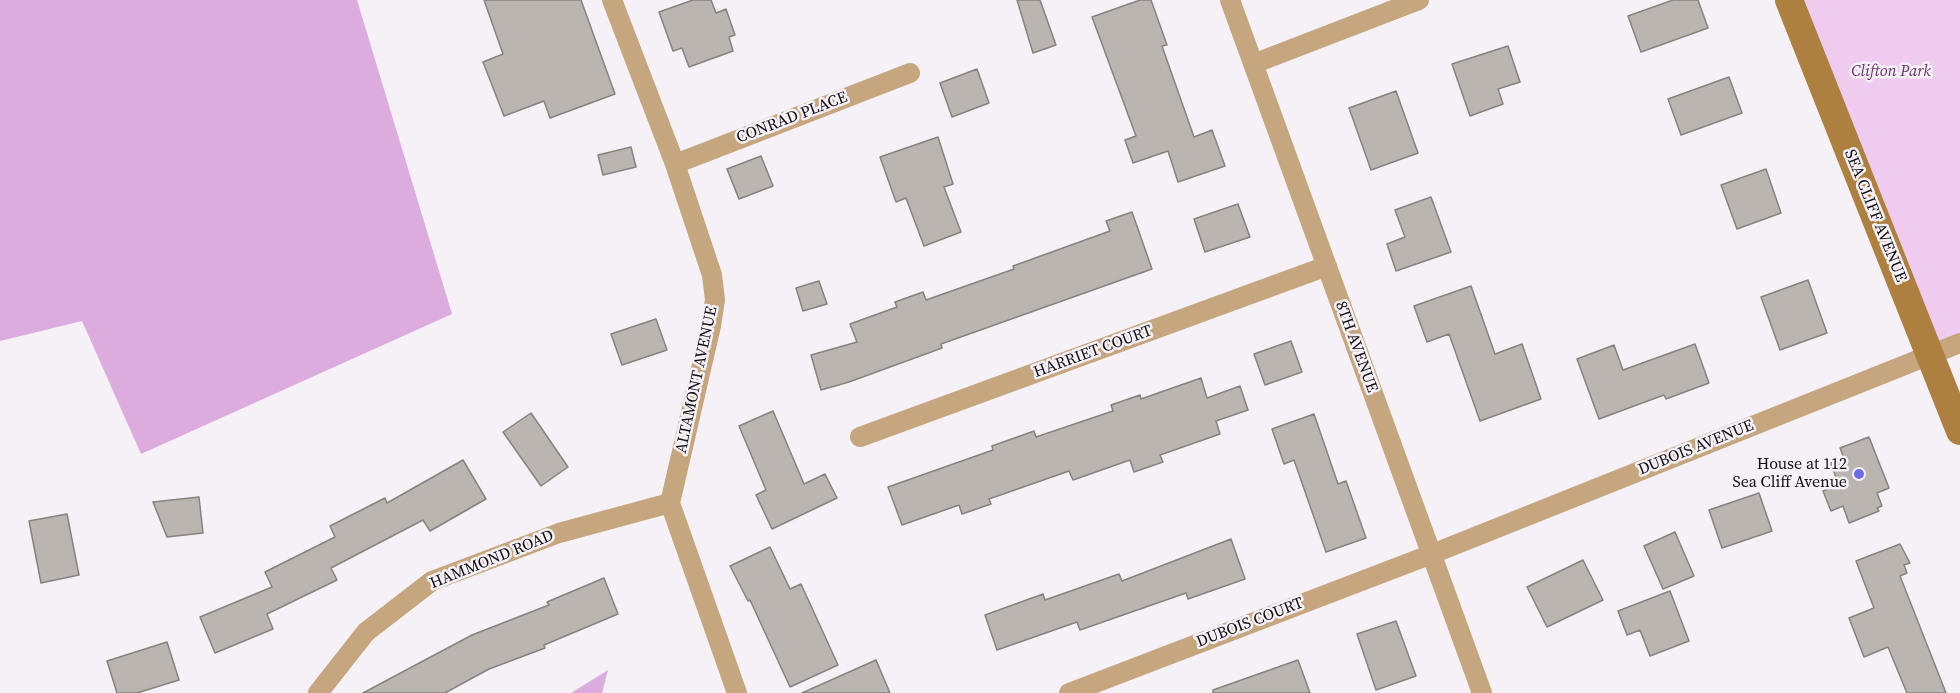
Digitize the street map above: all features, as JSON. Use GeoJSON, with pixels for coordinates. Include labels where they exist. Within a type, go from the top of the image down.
{"type":"FeatureCollection","features":[{"type":"Feature","properties":{"kind":"street","name":"ALTAMONT AVENUE"},"geometry":{"type":"LineString","coordinates":[[612,0],[675,164],[712,276],[715,300],[670,503]]}},
{"type":"Feature","properties":{"kind":"street","name":"8TH AVENUE"},"geometry":{"type":"LineString","coordinates":[[1230,0],[1482,693]]}},
{"type":"Feature","properties":{"kind":"street"},"geometry":{"type":"LineString","coordinates":[[1254,64],[1419,0]]}},
{"type":"Feature","properties":{"kind":"street","name":"SEA CLIFF AVENUE"},"geometry":{"type":"LineString","coordinates":[[1789,0],[1960,431]]}},
{"type":"Feature","properties":{"kind":"street","name":"CONRAD PLACE"},"geometry":{"type":"LineString","coordinates":[[675,164],[910,73]]}},
{"type":"Feature","properties":{"kind":"street","name":"HARRIET COURT"},"geometry":{"type":"LineString","coordinates":[[860,437],[1327,266]]}},
{"type":"Feature","properties":{"kind":"street","name":"DUBOIS AVENUE"},"geometry":{"type":"LineString","coordinates":[[1432,554],[1960,343]]}},
{"type":"Feature","properties":{"kind":"street"},"geometry":{"type":"LineString","coordinates":[[670,503],[737,693]]}},
{"type":"Feature","properties":{"kind":"street","name":"HAMMOND ROAD"},"geometry":{"type":"LineString","coordinates":[[318,693],[366,632],[432,581],[559,532],[670,503]]}},
{"type":"Feature","properties":{"kind":"street","name":"DUBOIS COURT"},"geometry":{"type":"LineString","coordinates":[[1069,693],[1432,554]]}},
{"type":"Feature","properties":{"kind":"green space","name":"Clifton Park"},"geometry":{"type":"Polygon","coordinates":[[[1789,0],[1960,0],[1960,343],[1930,355],[1789,0]]]}},
{"type":"Feature","properties":{"kind":"shaded area"},"geometry":{"type":"Polygon","coordinates":[[[0,0],[357,0],[452,314],[141,454],[82,321],[0,341],[0,0]]]}},
{"type":"Feature","properties":{"kind":"shaded area"},"geometry":{"type":"Polygon","coordinates":[[[608,670],[602,693],[571,693],[608,670]]]}},
{"type":"Feature","properties":{"kind":"building"},"geometry":{"type":"Polygon","coordinates":[[[484,0],[581,0],[615,94],[550,118],[544,101],[504,116],[483,62],[503,54],[484,0]]]}},
{"type":"Feature","properties":{"kind":"building"},"geometry":{"type":"Polygon","coordinates":[[[693,0],[711,0],[716,13],[726,9],[735,35],[729,37],[733,51],[689,67],[682,48],[673,51],[659,12],[693,0]]]}},
{"type":"Feature","properties":{"kind":"building"},"geometry":{"type":"Polygon","coordinates":[[[1017,0],[1040,0],[1056,45],[1033,53],[1017,0]]]}},
{"type":"Feature","properties":{"kind":"building"},"geometry":{"type":"Polygon","coordinates":[[[1140,0],[1151,0],[1167,45],[1162,46],[1194,137],[1212,130],[1225,166],[1178,182],[1168,151],[1133,163],[1125,140],[1136,136],[1092,17],[1140,0]]]}},
{"type":"Feature","properties":{"kind":"building"},"geometry":{"type":"Polygon","coordinates":[[[1673,0],[1698,0],[1708,28],[1641,52],[1628,16],[1673,0]]]}},
{"type":"Feature","properties":{"kind":"building"},"geometry":{"type":"Polygon","coordinates":[[[1508,46],[1520,82],[1498,89],[1503,104],[1470,116],[1452,64],[1508,46]]]}},
{"type":"Feature","properties":{"kind":"building"},"geometry":{"type":"Polygon","coordinates":[[[977,69],[989,103],[952,117],[940,83],[977,69]]]}},
{"type":"Feature","properties":{"kind":"building"},"geometry":{"type":"Polygon","coordinates":[[[1729,77],[1742,113],[1681,135],[1668,99],[1729,77]]]}},
{"type":"Feature","properties":{"kind":"building"},"geometry":{"type":"Polygon","coordinates":[[[1396,91],[1418,153],[1371,170],[1349,108],[1396,91]]]}},
{"type":"Feature","properties":{"kind":"building"},"geometry":{"type":"Polygon","coordinates":[[[938,137],[953,184],[944,187],[961,232],[924,246],[906,198],[896,202],[880,157],[938,137]]]}},
{"type":"Feature","properties":{"kind":"building"},"geometry":{"type":"Polygon","coordinates":[[[631,147],[636,167],[603,175],[598,155],[631,147]]]}},
{"type":"Feature","properties":{"kind":"building"},"geometry":{"type":"Polygon","coordinates":[[[761,156],[773,186],[739,199],[727,169],[761,156]]]}},
{"type":"Feature","properties":{"kind":"building"},"geometry":{"type":"Polygon","coordinates":[[[1766,169],[1781,213],[1737,229],[1721,185],[1766,169]]]}},
{"type":"Feature","properties":{"kind":"building"},"geometry":{"type":"Polygon","coordinates":[[[1431,197],[1451,252],[1396,271],[1387,244],[1405,237],[1395,210],[1431,197]]]}},
{"type":"Feature","properties":{"kind":"building"},"geometry":{"type":"Polygon","coordinates":[[[1238,204],[1250,237],[1205,252],[1194,219],[1238,204]]]}},
{"type":"Feature","properties":{"kind":"building"},"geometry":{"type":"Polygon","coordinates":[[[1132,212],[1152,269],[941,344],[942,348],[849,382],[821,390],[811,355],[857,342],[850,324],[897,307],[895,302],[923,292],[926,300],[1014,269],[1013,266],[1110,231],[1106,221],[1132,212]]]}},
{"type":"Feature","properties":{"kind":"building"},"geometry":{"type":"Polygon","coordinates":[[[1808,280],[1827,333],[1780,350],[1761,297],[1808,280]]]}},
{"type":"Feature","properties":{"kind":"building"},"geometry":{"type":"Polygon","coordinates":[[[819,281],[827,304],[803,311],[796,288],[819,281]]]}},
{"type":"Feature","properties":{"kind":"building"},"geometry":{"type":"Polygon","coordinates":[[[1471,286],[1495,354],[1522,344],[1541,399],[1480,421],[1449,334],[1427,342],[1414,306],[1471,286]]]}},
{"type":"Feature","properties":{"kind":"building"},"geometry":{"type":"Polygon","coordinates":[[[656,319],[667,350],[622,365],[611,334],[656,319]]]}},
{"type":"Feature","properties":{"kind":"building"},"geometry":{"type":"Polygon","coordinates":[[[1291,341],[1302,372],[1265,385],[1254,354],[1291,341]]]}},
{"type":"Feature","properties":{"kind":"building"},"geometry":{"type":"Polygon","coordinates":[[[1695,344],[1709,383],[1666,399],[1664,395],[1599,419],[1577,359],[1614,345],[1623,370],[1695,344]]]}},
{"type":"Feature","properties":{"kind":"building"},"geometry":{"type":"Polygon","coordinates":[[[1201,378],[1207,398],[1240,386],[1248,410],[1216,421],[1220,434],[1160,455],[1163,462],[1134,472],[1130,460],[1073,480],[1069,471],[989,499],[991,504],[962,514],[959,505],[902,525],[888,487],[993,450],[992,446],[1034,431],[1036,437],[1113,411],[1111,405],[1140,395],[1141,399],[1201,378]]]}},
{"type":"Feature","properties":{"kind":"building"},"geometry":{"type":"Polygon","coordinates":[[[773,411],[804,484],[825,474],[837,498],[772,529],[756,495],[766,490],[739,426],[773,411]]]}},
{"type":"Feature","properties":{"kind":"building"},"geometry":{"type":"Polygon","coordinates":[[[531,413],[568,467],[541,486],[503,432],[531,413]]]}},
{"type":"Feature","properties":{"kind":"building"},"geometry":{"type":"Polygon","coordinates":[[[1314,414],[1338,484],[1346,481],[1366,538],[1326,552],[1294,460],[1284,464],[1272,429],[1314,414]]]}},
{"type":"Feature","properties":{"kind":"building","name":"House at 112 Sea Cliff Avenue"},"geometry":{"type":"Polygon","coordinates":[[[1869,437],[1889,488],[1877,493],[1882,506],[1877,508],[1879,511],[1849,523],[1843,506],[1831,511],[1823,491],[1839,484],[1830,463],[1844,458],[1840,448],[1869,437]]]}},
{"type":"Feature","properties":{"kind":"building"},"geometry":{"type":"Polygon","coordinates":[[[463,460],[486,499],[430,531],[423,520],[331,568],[337,580],[267,614],[273,629],[215,653],[200,617],[272,587],[265,572],[335,537],[330,526],[385,498],[387,503],[463,460]]]}},
{"type":"Feature","properties":{"kind":"building"},"geometry":{"type":"Polygon","coordinates":[[[1759,493],[1772,531],[1722,548],[1709,510],[1759,493]]]}},
{"type":"Feature","properties":{"kind":"building"},"geometry":{"type":"Polygon","coordinates":[[[199,497],[203,533],[167,537],[153,502],[199,497]]]}},
{"type":"Feature","properties":{"kind":"building"},"geometry":{"type":"Polygon","coordinates":[[[67,514],[79,575],[41,583],[29,521],[67,514]]]}},
{"type":"Feature","properties":{"kind":"building"},"geometry":{"type":"Polygon","coordinates":[[[1675,532],[1694,576],[1663,589],[1644,546],[1675,532]]]}},
{"type":"Feature","properties":{"kind":"building"},"geometry":{"type":"Polygon","coordinates":[[[1231,539],[1245,579],[1188,599],[1186,593],[1080,630],[1077,622],[997,650],[985,615],[1043,594],[1045,600],[1119,574],[1122,581],[1231,539]]]}},
{"type":"Feature","properties":{"kind":"building"},"geometry":{"type":"Polygon","coordinates":[[[1900,544],[1910,563],[1904,565],[1907,573],[1900,576],[1946,693],[1907,693],[1888,647],[1864,657],[1849,618],[1874,608],[1856,561],[1900,544]]]}},
{"type":"Feature","properties":{"kind":"building"},"geometry":{"type":"Polygon","coordinates":[[[770,547],[790,589],[801,584],[838,665],[790,687],[750,600],[748,601],[730,566],[770,547]]]}},
{"type":"Feature","properties":{"kind":"building"},"geometry":{"type":"Polygon","coordinates":[[[1583,560],[1603,600],[1547,627],[1527,587],[1583,560]]]}},
{"type":"Feature","properties":{"kind":"building"},"geometry":{"type":"Polygon","coordinates":[[[604,578],[618,614],[544,645],[545,648],[489,669],[445,693],[363,693],[472,635],[549,605],[547,602],[604,578]]]}},
{"type":"Feature","properties":{"kind":"building"},"geometry":{"type":"Polygon","coordinates":[[[1670,591],[1689,641],[1650,656],[1640,630],[1627,635],[1618,611],[1670,591]]]}},
{"type":"Feature","properties":{"kind":"building"},"geometry":{"type":"Polygon","coordinates":[[[1396,621],[1416,676],[1376,690],[1357,634],[1396,621]]]}},
{"type":"Feature","properties":{"kind":"building"},"geometry":{"type":"Polygon","coordinates":[[[167,642],[179,680],[137,693],[117,693],[107,661],[167,642]]]}},
{"type":"Feature","properties":{"kind":"building"},"geometry":{"type":"Polygon","coordinates":[[[876,660],[890,693],[802,693],[876,660]]]}},
{"type":"Feature","properties":{"kind":"building"},"geometry":{"type":"Polygon","coordinates":[[[1298,660],[1310,693],[1213,693],[1213,690],[1298,660]]]}},
{"type":"Feature","properties":{"kind":"place","name":"House at 112 Sea Cliff Avenue"},"geometry":{"type":"Point","coordinates":[1859,474]}}]}
